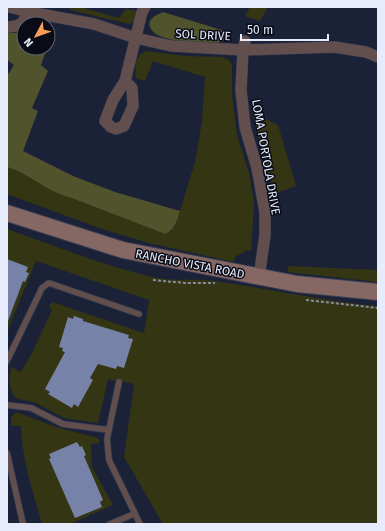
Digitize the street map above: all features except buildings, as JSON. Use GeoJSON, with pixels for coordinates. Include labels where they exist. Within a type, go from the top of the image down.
{"type":"FeatureCollection","features":[{"type":"Feature","properties":{"kind":"main road","name":"RANCHO VISTA ROAD"},"geometry":{"type":"LineString","coordinates":[[7,213],[123,250],[259,278],[296,284],[378,292]]}},
{"type":"Feature","properties":{"kind":"street","name":"SOL DRIVE"},"geometry":{"type":"LineString","coordinates":[[9,7],[94,24],[136,38],[171,46],[244,45],[334,47],[366,52],[378,56]]}},
{"type":"Feature","properties":{"kind":"street"},"geometry":{"type":"LineString","coordinates":[[125,81],[142,12],[145,7]]}},
{"type":"Feature","properties":{"kind":"street"},"geometry":{"type":"LineString","coordinates":[[7,27],[18,26],[24,22],[29,12]]}},
{"type":"Feature","properties":{"kind":"street","name":"LOMA PORTOLA DRIVE"},"geometry":{"type":"LineString","coordinates":[[244,45],[241,90],[245,128],[257,168],[265,212],[265,235],[259,278]]}},
{"type":"Feature","properties":{"kind":"lane"},"geometry":{"type":"LineString","coordinates":[[7,361],[42,288],[49,283],[139,314]]}},
{"type":"Feature","properties":{"kind":"lane"},"geometry":{"type":"LineString","coordinates":[[119,382],[107,439],[109,460],[140,524]]}},
{"type":"Feature","properties":{"kind":"lane"},"geometry":{"type":"LineString","coordinates":[[7,405],[31,408],[63,424],[109,430]]}},
{"type":"Feature","properties":{"kind":"lane"},"geometry":{"type":"LineString","coordinates":[[7,454],[24,524]]}},
{"type":"Feature","properties":{"kind":"lane"},"geometry":{"type":"LineString","coordinates":[[110,524],[134,514]]}},
{"type":"Feature","properties":{"kind":"shaded area"},"geometry":{"type":"Polygon","coordinates":[[[70,7],[80,7],[119,18],[126,9],[137,11],[134,22],[129,24],[70,10],[70,7]]]}},
{"type":"Feature","properties":{"kind":"shaded area"},"geometry":{"type":"Polygon","coordinates":[[[250,7],[268,7],[260,21],[245,16],[250,7]]]}},
{"type":"Feature","properties":{"kind":"shaded area"},"geometry":{"type":"Polygon","coordinates":[[[145,51],[186,56],[222,57],[229,60],[232,65],[232,94],[237,135],[250,177],[254,205],[251,251],[247,250],[235,257],[234,262],[149,243],[102,229],[7,194],[7,167],[61,195],[165,234],[170,232],[176,224],[195,162],[202,121],[205,77],[153,61],[145,81],[136,78],[137,59],[145,51]]]}},
{"type":"Feature","properties":{"kind":"shaded area"},"geometry":{"type":"Polygon","coordinates":[[[252,112],[278,125],[296,186],[274,194],[252,112]]]}},
{"type":"Feature","properties":{"kind":"shaded area"},"geometry":{"type":"Polygon","coordinates":[[[7,229],[97,261],[152,277],[215,281],[317,298],[378,306],[378,524],[163,524],[124,457],[134,384],[108,379],[98,423],[64,418],[36,403],[16,398],[12,393],[9,381],[11,367],[21,372],[33,351],[52,310],[49,307],[52,302],[144,333],[149,300],[36,261],[7,332],[7,229]]]}},
{"type":"Feature","properties":{"kind":"shaded area"},"geometry":{"type":"Polygon","coordinates":[[[288,266],[378,270],[378,282],[288,272],[288,266]]]}},
{"type":"Feature","properties":{"kind":"shaded area"},"geometry":{"type":"Polygon","coordinates":[[[16,412],[56,427],[98,438],[100,443],[91,444],[92,467],[113,505],[70,524],[42,524],[23,451],[21,426],[11,426],[11,417],[16,412]]]}},
{"type":"Feature","properties":{"kind":"green space"},"geometry":{"type":"Polygon","coordinates":[[[163,12],[228,32],[224,40],[218,43],[180,41],[161,37],[154,33],[149,24],[153,17],[163,12]]]}},
{"type":"Feature","properties":{"kind":"green space"},"geometry":{"type":"Polygon","coordinates":[[[7,33],[16,33],[16,56],[44,56],[41,65],[48,71],[32,108],[38,111],[23,151],[73,176],[115,192],[180,211],[175,225],[171,230],[165,234],[61,195],[7,167],[7,76],[14,65],[7,60],[7,33]]]}}]}
